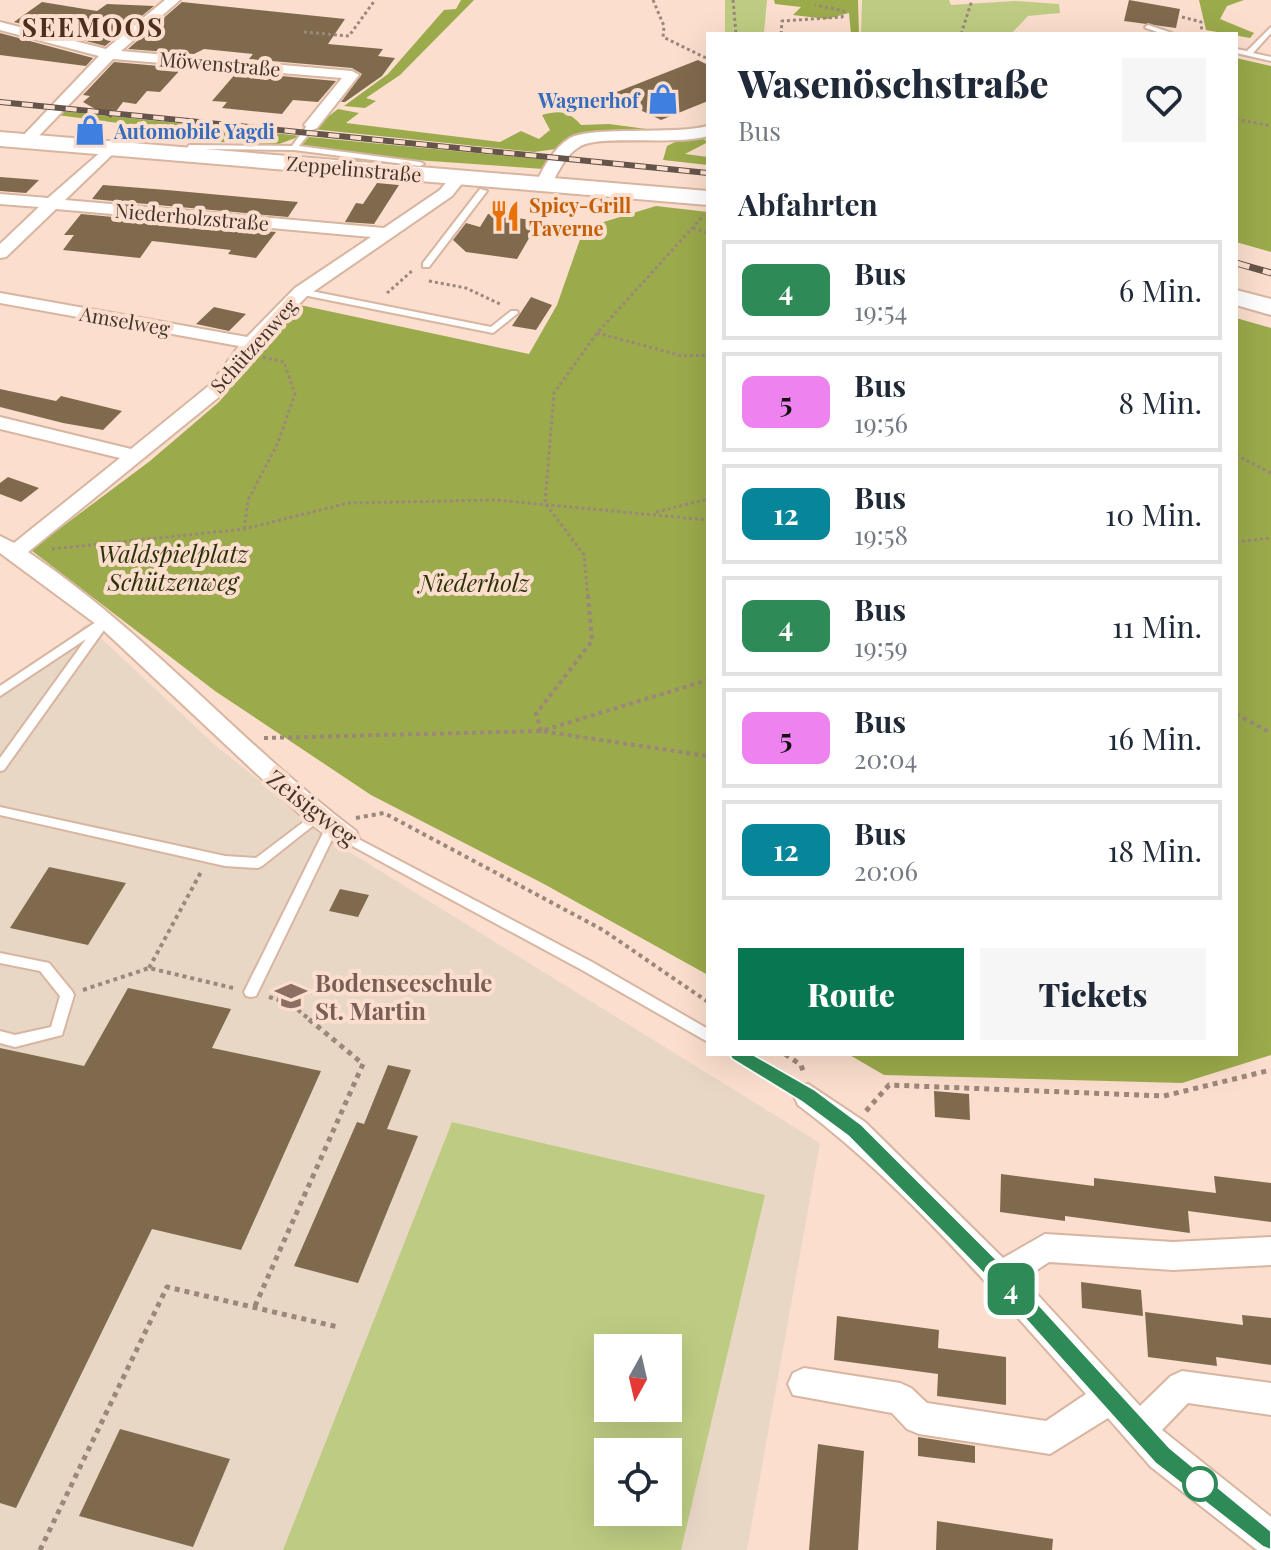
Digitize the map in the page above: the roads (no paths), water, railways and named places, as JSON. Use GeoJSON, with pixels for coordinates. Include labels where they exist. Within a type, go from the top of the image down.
{"type":"FeatureCollection","features":[{"type":"Feature","properties":{"kind":"main road","name":"Zeppelinstraße"},"geometry":{"type":"LineString","coordinates":[[0,139],[189,151],[706,198]]}},
{"type":"Feature","properties":{"kind":"main road"},"geometry":{"type":"LineString","coordinates":[[1238,298],[1271,307]]}},
{"type":"Feature","properties":{"kind":"street"},"geometry":{"type":"LineString","coordinates":[[25,142],[109,54],[173,0]]}},
{"type":"Feature","properties":{"kind":"street","name":"Möwenstraße"},"geometry":{"type":"LineString","coordinates":[[0,26],[109,54],[352,75],[312,125]]}},
{"type":"Feature","properties":{"kind":"street"},"geometry":{"type":"LineString","coordinates":[[544,183],[568,146],[583,138],[689,137],[706,132]]}},
{"type":"Feature","properties":{"kind":"street"},"geometry":{"type":"LineString","coordinates":[[0,253],[111,148]]}},
{"type":"Feature","properties":{"kind":"street","name":"Schützenweg"},"geometry":{"type":"LineString","coordinates":[[7,548],[218,388],[248,348],[301,292],[446,193],[459,177]]}},
{"type":"Feature","properties":{"kind":"street","name":"Niederholzstraße"},"geometry":{"type":"LineString","coordinates":[[0,199],[384,233]]}},
{"type":"Feature","properties":{"kind":"street","name":"Amselweg"},"geometry":{"type":"LineString","coordinates":[[0,298],[248,348]]}},
{"type":"Feature","properties":{"kind":"street"},"geometry":{"type":"LineString","coordinates":[[0,423],[133,455]]}},
{"type":"Feature","properties":{"kind":"street","name":"Zeisigweg"},"geometry":{"type":"LineString","coordinates":[[7,548],[105,620],[231,739],[331,826]]}},
{"type":"Feature","properties":{"kind":"street"},"geometry":{"type":"LineString","coordinates":[[808,1096],[850,1127],[1000,1276],[1163,1455],[1271,1539]]}},
{"type":"Feature","properties":{"kind":"street"},"geometry":{"type":"LineString","coordinates":[[1000,1276],[1045,1248],[1087,1248],[1173,1256],[1271,1251]]}},
{"type":"Feature","properties":{"kind":"street"},"geometry":{"type":"LineString","coordinates":[[804,1384],[900,1399],[919,1418],[1050,1438],[1109,1398]]}},
{"type":"Feature","properties":{"kind":"street"},"geometry":{"type":"LineString","coordinates":[[1138,1431],[1182,1387],[1271,1399]]}},
{"type":"Feature","properties":{"kind":"lane"},"geometry":{"type":"LineString","coordinates":[[1148,27],[1164,32]]}},
{"type":"Feature","properties":{"kind":"lane"},"geometry":{"type":"LineString","coordinates":[[1248,54],[1271,29]]}},
{"type":"Feature","properties":{"kind":"lane"},"geometry":{"type":"LineString","coordinates":[[1238,52],[1271,59]]}},
{"type":"Feature","properties":{"kind":"lane","name":"Möwenstraße"},"geometry":{"type":"LineString","coordinates":[[294,148],[312,125]]}},
{"type":"Feature","properties":{"kind":"lane"},"geometry":{"type":"LineString","coordinates":[[189,151],[294,148],[420,164]]}},
{"type":"Feature","properties":{"kind":"lane"},"geometry":{"type":"LineString","coordinates":[[426,265],[483,191]]}},
{"type":"Feature","properties":{"kind":"lane"},"geometry":{"type":"LineString","coordinates":[[301,292],[493,330],[514,313]]}},
{"type":"Feature","properties":{"kind":"lane"},"geometry":{"type":"LineString","coordinates":[[0,692],[105,620]]}},
{"type":"Feature","properties":{"kind":"lane"},"geometry":{"type":"LineString","coordinates":[[0,767],[105,620]]}},
{"type":"Feature","properties":{"kind":"lane"},"geometry":{"type":"LineString","coordinates":[[0,811],[208,857],[258,863],[331,826]]}},
{"type":"Feature","properties":{"kind":"lane"},"geometry":{"type":"LineString","coordinates":[[251,992],[331,826]]}},
{"type":"Feature","properties":{"kind":"lane","name":"Zeisigweg"},"geometry":{"type":"LineString","coordinates":[[331,826],[706,1035]]}},
{"type":"Feature","properties":{"kind":"lane"},"geometry":{"type":"LineString","coordinates":[[0,958],[44,967],[67,995],[57,1031],[15,1041],[0,1037]]}},
{"type":"Feature","properties":{"kind":"lane"},"geometry":{"type":"LineString","coordinates":[[741,1056],[808,1096]]}},
{"type":"Feature","properties":{"kind":"railway"},"geometry":{"type":"LineString","coordinates":[[0,102],[706,173]]}},
{"type":"Feature","properties":{"kind":"railway"},"geometry":{"type":"LineString","coordinates":[[1238,264],[1271,273]]}},
{"type":"Feature","properties":{"kind":"place","name":"Wagnerhof"},"geometry":{"type":"Point","coordinates":[663,99]}},
{"type":"Feature","properties":{"kind":"place","name":"Automobile Yagdi"},"geometry":{"type":"Point","coordinates":[90,130]}},
{"type":"Feature","properties":{"kind":"place","name":"Spicy-Grill Taverne"},"geometry":{"type":"Point","coordinates":[505,216]}},
{"type":"Feature","properties":{"kind":"place","name":"Bodenseeschule St. Martin"},"geometry":{"type":"Point","coordinates":[291,996]}},
{"type":"Feature","properties":{"kind":"district","name":"SEEMOOS"},"geometry":{"type":"Point","coordinates":[93,26]}},
{"type":"Feature","properties":{"kind":"park label","name":"Waldspielplatz Schützenweg"},"geometry":{"type":"Point","coordinates":[173,567]}},
{"type":"Feature","properties":{"kind":"park label","name":"Niederholz"},"geometry":{"type":"Point","coordinates":[474,582]}}]}
